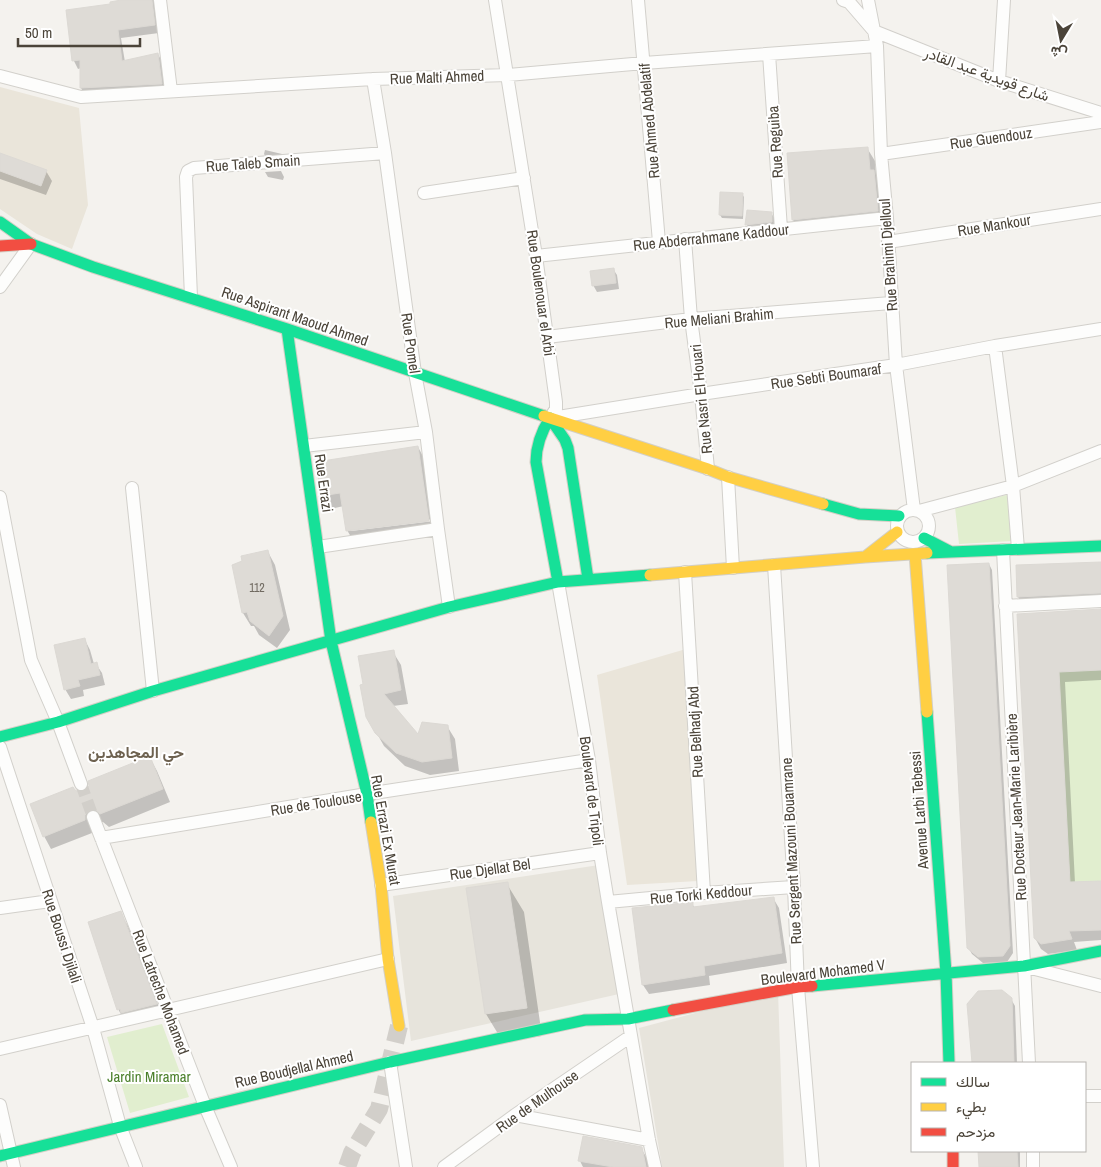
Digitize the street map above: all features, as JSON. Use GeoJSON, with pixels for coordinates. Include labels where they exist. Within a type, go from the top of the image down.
{"type":"FeatureCollection","features":[{"type":"Feature","properties":{"kind":"street"},"geometry":{"type":"LineString","coordinates":[[160,0],[171,91]]}},
{"type":"Feature","properties":{"kind":"street","name":"Rue Boulenouar el Arbi"},"geometry":{"type":"LineString","coordinates":[[495,0],[536,256],[556,402],[556,409],[550,418]]}},
{"type":"Feature","properties":{"kind":"street","name":"Rue Ahmed Abdelatif"},"geometry":{"type":"LineString","coordinates":[[638,0],[659,242]]}},
{"type":"Feature","properties":{"kind":"street"},"geometry":{"type":"LineString","coordinates":[[843,0],[849,2],[874,31]]}},
{"type":"Feature","properties":{"kind":"street","name":"Rue Brahimi Djelloul"},"geometry":{"type":"LineString","coordinates":[[868,0],[877,46],[881,154],[896,365],[916,510]]}},
{"type":"Feature","properties":{"kind":"street"},"geometry":{"type":"LineString","coordinates":[[1000,81],[1004,0]]}},
{"type":"Feature","properties":{"kind":"street","name":"شارع قويدية عبد القادر"},"geometry":{"type":"LineString","coordinates":[[874,31],[1000,81],[1101,113]]}},
{"type":"Feature","properties":{"kind":"street","name":"Rue Malti Ahmed"},"geometry":{"type":"LineString","coordinates":[[0,76],[81,97],[372,79],[508,75],[644,62],[877,46]]}},
{"type":"Feature","properties":{"kind":"street","name":"Rue Reguiba"},"geometry":{"type":"LineString","coordinates":[[769,54],[781,229]]}},
{"type":"Feature","properties":{"kind":"street","name":"Rue Pomel"},"geometry":{"type":"LineString","coordinates":[[372,79],[385,153],[415,373],[426,432],[449,607]]}},
{"type":"Feature","properties":{"kind":"street","name":"Rue Guendouz"},"geometry":{"type":"LineString","coordinates":[[881,154],[1101,122]]}},
{"type":"Feature","properties":{"kind":"street","name":"Rue Taleb Smain"},"geometry":{"type":"LineString","coordinates":[[191,298],[186,177],[188,171],[194,168],[385,153]]}},
{"type":"Feature","properties":{"kind":"street"},"geometry":{"type":"LineString","coordinates":[[424,193],[524,178]]}},
{"type":"Feature","properties":{"kind":"street","name":"Rue Mankour"},"geometry":{"type":"LineString","coordinates":[[888,242],[1101,209]]}},
{"type":"Feature","properties":{"kind":"street","name":"Rue Abderrahmane Kaddour"},"geometry":{"type":"LineString","coordinates":[[536,256],[887,218]]}},
{"type":"Feature","properties":{"kind":"street"},"geometry":{"type":"LineString","coordinates":[[0,222],[31,244]]}},
{"type":"Feature","properties":{"kind":"street","name":"Rue Nasri El Houari"},"geometry":{"type":"LineString","coordinates":[[685,239],[708,469]]}},
{"type":"Feature","properties":{"kind":"street"},"geometry":{"type":"LineString","coordinates":[[0,246],[31,244]]}},
{"type":"Feature","properties":{"kind":"street"},"geometry":{"type":"LineString","coordinates":[[0,286],[31,244]]}},
{"type":"Feature","properties":{"kind":"street","name":"Rue Aspirant Maoud Ahmed"},"geometry":{"type":"LineString","coordinates":[[31,244],[93,267],[287,329],[728,477],[859,514],[899,516]]}},
{"type":"Feature","properties":{"kind":"street","name":"Rue Meliani Brahim"},"geometry":{"type":"LineString","coordinates":[[547,337],[692,319],[891,303]]}},
{"type":"Feature","properties":{"kind":"street","name":"Rue Errazi"},"geometry":{"type":"LineString","coordinates":[[287,329],[332,641]]}},
{"type":"Feature","properties":{"kind":"street","name":"Rue Sebti Boumaraf"},"geometry":{"type":"LineString","coordinates":[[550,418],[896,365],[995,346],[1101,329]]}},
{"type":"Feature","properties":{"kind":"street"},"geometry":{"type":"LineString","coordinates":[[995,346],[1013,486],[1018,549]]}},
{"type":"Feature","properties":{"kind":"street"},"geometry":{"type":"LineString","coordinates":[[550,418],[565,440],[568,448],[588,579]]}},
{"type":"Feature","properties":{"kind":"street","name":"Boulevard de Tripoli"},"geometry":{"type":"LineString","coordinates":[[550,418],[540,435],[536,462],[589,760],[600,853],[655,1167]]}},
{"type":"Feature","properties":{"kind":"street"},"geometry":{"type":"LineString","coordinates":[[304,446],[426,432]]}},
{"type":"Feature","properties":{"kind":"street"},"geometry":{"type":"LineString","coordinates":[[916,510],[927,518],[929,523],[928,534],[920,542],[909,543],[900,537],[896,527],[899,516],[908,510],[916,510],[1013,486],[1101,451]]}},
{"type":"Feature","properties":{"kind":"street"},"geometry":{"type":"LineString","coordinates":[[728,477],[733,568]]}},
{"type":"Feature","properties":{"kind":"street"},"geometry":{"type":"LineString","coordinates":[[132,488],[153,691]]}},
{"type":"Feature","properties":{"kind":"street"},"geometry":{"type":"LineString","coordinates":[[0,498],[31,660],[58,722],[81,784]]}},
{"type":"Feature","properties":{"kind":"street"},"geometry":{"type":"LineString","coordinates":[[318,547],[438,529]]}},
{"type":"Feature","properties":{"kind":"street"},"geometry":{"type":"LineString","coordinates":[[865,557],[897,532]]}},
{"type":"Feature","properties":{"kind":"street"},"geometry":{"type":"LineString","coordinates":[[924,538],[952,552]]}},
{"type":"Feature","properties":{"kind":"street"},"geometry":{"type":"LineString","coordinates":[[0,737],[58,722],[153,691],[449,607],[558,582],[865,557],[1101,546]]}},
{"type":"Feature","properties":{"kind":"street","name":"Rue Docteur Jean-Marie Laribière"},"geometry":{"type":"LineString","coordinates":[[1003,550],[1029,1062]]}},
{"type":"Feature","properties":{"kind":"street","name":"Avenue Larbi Tebessi"},"geometry":{"type":"LineString","coordinates":[[915,554],[946,973],[949,1062]]}},
{"type":"Feature","properties":{"kind":"street","name":"Rue Sergent Mazouni Bouamrane"},"geometry":{"type":"LineString","coordinates":[[774,564],[794,887],[798,987],[814,1167]]}},
{"type":"Feature","properties":{"kind":"street","name":"Rue Belhadj Abd"},"geometry":{"type":"LineString","coordinates":[[686,572],[704,892]]}},
{"type":"Feature","properties":{"kind":"street"},"geometry":{"type":"LineString","coordinates":[[1006,606],[1101,601]]}},
{"type":"Feature","properties":{"kind":"street","name":"Rue Errazi Ex Murat"},"geometry":{"type":"LineString","coordinates":[[332,641],[367,794],[381,885],[388,960],[399,1026]]}},
{"type":"Feature","properties":{"kind":"street","name":"Rue Boussi Djilali"},"geometry":{"type":"LineString","coordinates":[[0,747],[93,1028],[120,1126],[136,1167]]}},
{"type":"Feature","properties":{"kind":"street","name":"Rue de Toulouse"},"geometry":{"type":"LineString","coordinates":[[101,838],[589,760]]}},
{"type":"Feature","properties":{"kind":"street","name":"Rue Latreche Mohamed"},"geometry":{"type":"LineString","coordinates":[[93,817],[205,1106],[231,1167]]}},
{"type":"Feature","properties":{"kind":"street","name":"Rue Djellat Bel"},"geometry":{"type":"LineString","coordinates":[[381,885],[600,853]]}},
{"type":"Feature","properties":{"kind":"street","name":"Rue Torki Keddour"},"geometry":{"type":"LineString","coordinates":[[608,902],[704,892],[794,887]]}},
{"type":"Feature","properties":{"kind":"street"},"geometry":{"type":"LineString","coordinates":[[0,908],[50,901]]}},
{"type":"Feature","properties":{"kind":"street","name":"Boulevard Mohamed V"},"geometry":{"type":"LineString","coordinates":[[390,1062],[585,1020],[628,1019],[798,987],[1024,966],[1101,951]]}},
{"type":"Feature","properties":{"kind":"street"},"geometry":{"type":"LineString","coordinates":[[0,1049],[388,960]]}},
{"type":"Feature","properties":{"kind":"street"},"geometry":{"type":"LineString","coordinates":[[1024,966],[1101,986]]}},
{"type":"Feature","properties":{"kind":"street","name":"Rue de Mulhouse"},"geometry":{"type":"LineString","coordinates":[[444,1167],[515,1115],[631,1036]]}},
{"type":"Feature","properties":{"kind":"street"},"geometry":{"type":"LineString","coordinates":[[390,1062],[406,1167]]}},
{"type":"Feature","properties":{"kind":"street","name":"Rue Boudjellal Ahmed"},"geometry":{"type":"LineString","coordinates":[[5,1154],[390,1062]]}},
{"type":"Feature","properties":{"kind":"street"},"geometry":{"type":"LineString","coordinates":[[1086,1096],[1101,1096]]}},
{"type":"Feature","properties":{"kind":"street"},"geometry":{"type":"LineString","coordinates":[[0,1105],[5,1154],[14,1167]]}},
{"type":"Feature","properties":{"kind":"street"},"geometry":{"type":"LineString","coordinates":[[515,1115],[649,1140]]}},
{"type":"Feature","properties":{"kind":"street"},"geometry":{"type":"LineString","coordinates":[[952,1152],[953,1167]]}},
{"type":"Feature","properties":{"kind":"street"},"geometry":{"type":"LineString","coordinates":[[1033,1152],[1033,1167]]}},
{"type":"Feature","properties":{"kind":"shaded area"},"geometry":{"type":"Polygon","coordinates":[[[0,87],[79,108],[88,205],[72,249],[37,234],[0,209],[0,87]]]}},
{"type":"Feature","properties":{"kind":"shaded area"},"geometry":{"type":"Polygon","coordinates":[[[686,649],[698,881],[627,885],[597,675],[686,649]]]}},
{"type":"Feature","properties":{"kind":"shaded area"},"geometry":{"type":"Polygon","coordinates":[[[599,865],[619,994],[411,1041],[393,896],[599,865]]]}},
{"type":"Feature","properties":{"kind":"shaded area"},"geometry":{"type":"Polygon","coordinates":[[[778,991],[784,1167],[662,1167],[639,1028],[778,991]]]}},
{"type":"Feature","properties":{"kind":"green space"},"geometry":{"type":"Polygon","coordinates":[[[1007,495],[1012,541],[959,544],[955,507],[1007,495]]]}},
{"type":"Feature","properties":{"kind":"green space"},"geometry":{"type":"Polygon","coordinates":[[[1101,666],[1101,882],[1067,886],[1055,668],[1101,666]]]}},
{"type":"Feature","properties":{"kind":"green space","name":"Jardin Miramar"},"geometry":{"type":"Polygon","coordinates":[[[162,1024],[189,1097],[130,1113],[107,1037],[162,1024]]]}},
{"type":"Feature","properties":{"kind":"building"},"geometry":{"type":"Polygon","coordinates":[[[152,0],[155,25],[118,30],[122,61],[158,53],[162,84],[80,88],[80,60],[72,61],[66,10],[110,4],[110,2],[152,0]]]}},
{"type":"Feature","properties":{"kind":"building"},"geometry":{"type":"Polygon","coordinates":[[[868,147],[870,170],[874,170],[878,211],[792,220],[787,153],[868,147]]]}},
{"type":"Feature","properties":{"kind":"building"},"geometry":{"type":"Polygon","coordinates":[[[0,153],[47,170],[41,186],[0,171],[0,153]]]}},
{"type":"Feature","properties":{"kind":"building"},"geometry":{"type":"Polygon","coordinates":[[[720,192],[743,193],[742,216],[719,215],[720,192]]]}},
{"type":"Feature","properties":{"kind":"building"},"geometry":{"type":"Polygon","coordinates":[[[747,210],[772,212],[772,222],[745,225],[747,210]]]}},
{"type":"Feature","properties":{"kind":"building"},"geometry":{"type":"Polygon","coordinates":[[[614,268],[616,283],[592,286],[590,271],[614,268]]]}},
{"type":"Feature","properties":{"kind":"building"},"geometry":{"type":"Polygon","coordinates":[[[418,446],[429,521],[346,531],[340,493],[321,496],[316,462],[418,446]]]}},
{"type":"Feature","properties":{"kind":"building"},"geometry":{"type":"Polygon","coordinates":[[[268,550],[283,616],[269,636],[250,621],[247,612],[242,613],[232,565],[242,561],[241,556],[268,550]]]}},
{"type":"Feature","properties":{"kind":"building"},"geometry":{"type":"Polygon","coordinates":[[[1101,562],[1101,593],[1017,597],[1016,565],[1101,562]]]}},
{"type":"Feature","properties":{"kind":"building"},"geometry":{"type":"Polygon","coordinates":[[[989,563],[1010,946],[1003,956],[978,957],[967,948],[947,565],[989,563]]]}},
{"type":"Feature","properties":{"kind":"building"},"geometry":{"type":"Polygon","coordinates":[[[1101,609],[1101,670],[1059,672],[1070,882],[1101,881],[1101,930],[1069,931],[1072,939],[1041,944],[1034,938],[1017,614],[1101,609]]]}},
{"type":"Feature","properties":{"kind":"building"},"geometry":{"type":"Polygon","coordinates":[[[85,638],[91,664],[97,662],[100,675],[78,680],[80,686],[64,690],[54,645],[85,638]]]}},
{"type":"Feature","properties":{"kind":"building"},"geometry":{"type":"Polygon","coordinates":[[[394,650],[401,690],[384,694],[418,734],[422,722],[448,725],[452,758],[422,762],[396,753],[375,733],[366,717],[360,685],[363,684],[358,656],[394,650]]]}},
{"type":"Feature","properties":{"kind":"building"},"geometry":{"type":"Polygon","coordinates":[[[150,756],[163,789],[100,814],[95,809],[90,810],[85,815],[85,820],[43,837],[30,804],[73,787],[79,792],[84,791],[89,786],[88,781],[150,756]]]}},
{"type":"Feature","properties":{"kind":"building"},"geometry":{"type":"Polygon","coordinates":[[[508,882],[527,1008],[485,1014],[466,888],[508,882]]]}},
{"type":"Feature","properties":{"kind":"building"},"geometry":{"type":"Polygon","coordinates":[[[774,897],[782,953],[704,966],[705,975],[642,985],[632,908],[693,902],[693,907],[774,897]]]}},
{"type":"Feature","properties":{"kind":"building"},"geometry":{"type":"Polygon","coordinates":[[[121,911],[157,1004],[121,1013],[120,1009],[117,1010],[88,922],[121,911]]]}},
{"type":"Feature","properties":{"kind":"building"},"geometry":{"type":"Polygon","coordinates":[[[1002,990],[1012,998],[1014,1062],[972,1062],[967,1004],[978,991],[1002,990]]]}},
{"type":"Feature","properties":{"kind":"building"},"geometry":{"type":"Polygon","coordinates":[[[583,1136],[642,1147],[646,1167],[613,1167],[578,1161],[583,1136]]]}},
{"type":"Feature","properties":{"kind":"building"},"geometry":{"type":"Polygon","coordinates":[[[978,1152],[1017,1152],[1018,1167],[979,1167],[978,1152]]]}},
{"type":"Feature","properties":{"kind":"tunnel"},"geometry":{"type":"LineString","coordinates":[[81,784],[93,817]]}},
{"type":"Feature","properties":{"kind":"tunnel"},"geometry":{"type":"LineString","coordinates":[[347,1167],[352,1153],[379,1109],[399,1026]]}},
{"type":"Feature","properties":{"kind":"traffic: fast"},"geometry":{"type":"LineString","coordinates":[[0,222],[31,244],[93,267],[287,329],[544,416]]}},
{"type":"Feature","properties":{"kind":"traffic: fast"},"geometry":{"type":"LineString","coordinates":[[287,329],[331,641],[367,794],[371,822]]}},
{"type":"Feature","properties":{"kind":"traffic: fast"},"geometry":{"type":"LineString","coordinates":[[550,418],[540,439],[536,462],[558,582]]}},
{"type":"Feature","properties":{"kind":"traffic: fast"},"geometry":{"type":"LineString","coordinates":[[550,418],[565,440],[568,448],[588,579]]}},
{"type":"Feature","properties":{"kind":"traffic: fast"},"geometry":{"type":"LineString","coordinates":[[823,504],[859,514],[899,516]]}},
{"type":"Feature","properties":{"kind":"traffic: fast"},"geometry":{"type":"LineString","coordinates":[[924,538],[951,552]]}},
{"type":"Feature","properties":{"kind":"traffic: fast"},"geometry":{"type":"LineString","coordinates":[[927,553],[1101,546]]}},
{"type":"Feature","properties":{"kind":"traffic: fast"},"geometry":{"type":"LineString","coordinates":[[0,737],[58,722],[153,691],[449,607],[558,582],[650,575]]}},
{"type":"Feature","properties":{"kind":"traffic: fast"},"geometry":{"type":"LineString","coordinates":[[927,712],[946,973],[949,1062]]}},
{"type":"Feature","properties":{"kind":"traffic: fast"},"geometry":{"type":"LineString","coordinates":[[812,986],[1024,966],[1101,951]]}},
{"type":"Feature","properties":{"kind":"traffic: fast"},"geometry":{"type":"LineString","coordinates":[[0,1156],[390,1062],[585,1020],[628,1019],[673,1010]]}},
{"type":"Feature","properties":{"kind":"traffic: slow"},"geometry":{"type":"LineString","coordinates":[[544,416],[728,477],[823,504]]}},
{"type":"Feature","properties":{"kind":"traffic: slow"},"geometry":{"type":"LineString","coordinates":[[865,557],[897,532]]}},
{"type":"Feature","properties":{"kind":"traffic: slow"},"geometry":{"type":"LineString","coordinates":[[650,575],[927,553]]}},
{"type":"Feature","properties":{"kind":"traffic: slow"},"geometry":{"type":"LineString","coordinates":[[915,554],[927,712]]}},
{"type":"Feature","properties":{"kind":"traffic: slow"},"geometry":{"type":"LineString","coordinates":[[371,822],[381,885],[388,959],[399,1026]]}},
{"type":"Feature","properties":{"kind":"traffic: jam"},"geometry":{"type":"LineString","coordinates":[[0,246],[31,244]]}},
{"type":"Feature","properties":{"kind":"traffic: jam"},"geometry":{"type":"LineString","coordinates":[[673,1010],[812,986]]}},
{"type":"Feature","properties":{"kind":"traffic: jam"},"geometry":{"type":"LineString","coordinates":[[953,1152],[953,1167]]}},
{"type":"Feature","properties":{"kind":"district","name":"حي المجاهدين"},"geometry":{"type":"Point","coordinates":[136,752]}}]}
